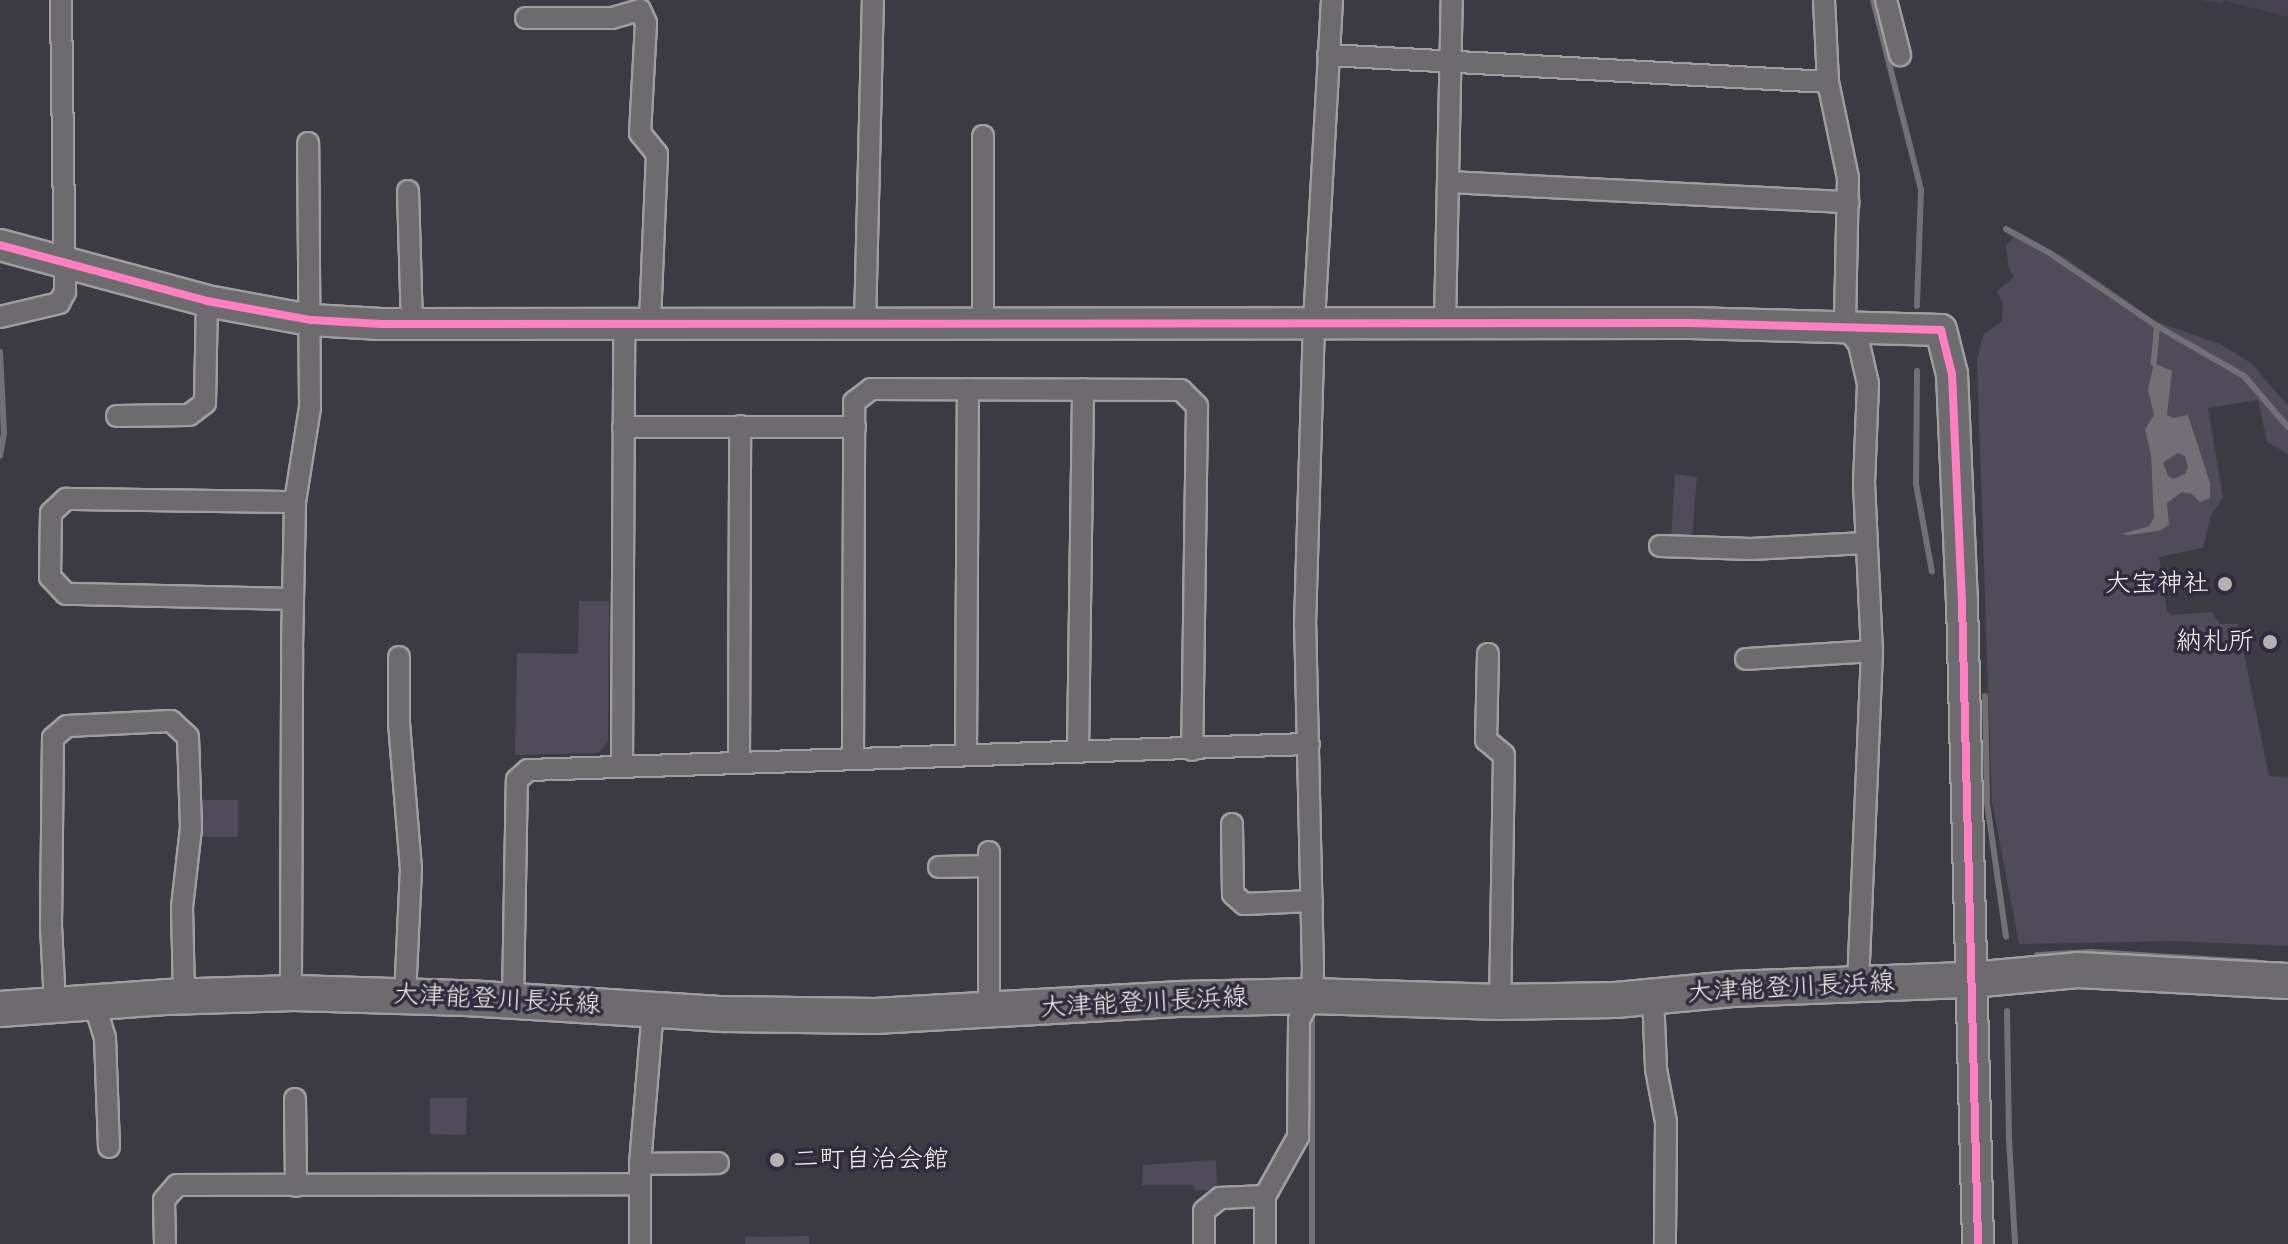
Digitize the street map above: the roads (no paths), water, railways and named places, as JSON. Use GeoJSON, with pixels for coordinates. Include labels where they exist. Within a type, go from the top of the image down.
{"type":"FeatureCollection","features":[{"type":"Feature","properties":{"kind":"main road","name":"大津能登川長浜線"},"geometry":{"type":"LineString","coordinates":[[0,1009],[294,993],[405,995],[846,1016],[989,1012],[1182,999],[1312,996],[1500,1002],[1971,980],[2078,970],[2288,981]]}},
{"type":"Feature","properties":{"kind":"street"},"geometry":{"type":"LineString","coordinates":[[0,317],[59,303],[65,292],[61,0]]}},
{"type":"Feature","properties":{"kind":"street"},"geometry":{"type":"LineString","coordinates":[[865,324],[873,0]]}},
{"type":"Feature","properties":{"kind":"street"},"geometry":{"type":"LineString","coordinates":[[1265,1244],[1265,1196],[1298,1137],[1299,1020],[1312,996],[1305,625],[1314,322],[1332,0]]}},
{"type":"Feature","properties":{"kind":"street"},"geometry":{"type":"LineString","coordinates":[[1445,322],[1452,0]]}},
{"type":"Feature","properties":{"kind":"street"},"geometry":{"type":"LineString","coordinates":[[1824,0],[1828,82],[1848,178],[1845,326],[1859,344],[1868,384],[1865,543],[1872,651],[1858,984]]}},
{"type":"Feature","properties":{"kind":"street"},"geometry":{"type":"LineString","coordinates":[[1886,0],[1900,55]]}},
{"type":"Feature","properties":{"kind":"street"},"geometry":{"type":"LineString","coordinates":[[526,18],[612,18],[640,10],[646,23],[640,133],[657,154],[623,427],[622,766]]}},
{"type":"Feature","properties":{"kind":"street"},"geometry":{"type":"LineString","coordinates":[[1328,55],[1828,82]]}},
{"type":"Feature","properties":{"kind":"street"},"geometry":{"type":"LineString","coordinates":[[983,136],[983,324]]}},
{"type":"Feature","properties":{"kind":"street"},"geometry":{"type":"LineString","coordinates":[[294,993],[291,980],[293,599],[295,502],[310,407],[308,143]]}},
{"type":"Feature","properties":{"kind":"street"},"geometry":{"type":"LineString","coordinates":[[1449,182],[1849,202]]}},
{"type":"Feature","properties":{"kind":"street"},"geometry":{"type":"LineString","coordinates":[[408,191],[412,324]]}},
{"type":"Feature","properties":{"kind":"street"},"geometry":{"type":"LineString","coordinates":[[0,245],[207,301],[311,320],[412,324],[1445,322],[1845,326],[1941,330],[1952,374],[1962,601],[1978,1244]]}},
{"type":"Feature","properties":{"kind":"street"},"geometry":{"type":"LineString","coordinates":[[117,416],[189,415],[205,403],[207,301]]}},
{"type":"Feature","properties":{"kind":"street"},"geometry":{"type":"LineString","coordinates":[[853,758],[854,402],[871,389],[1181,390],[1197,406],[1192,750]]}},
{"type":"Feature","properties":{"kind":"street"},"geometry":{"type":"LineString","coordinates":[[966,755],[968,389]]}},
{"type":"Feature","properties":{"kind":"street"},"geometry":{"type":"LineString","coordinates":[[1078,752],[1083,389]]}},
{"type":"Feature","properties":{"kind":"street"},"geometry":{"type":"LineString","coordinates":[[739,762],[740,426]]}},
{"type":"Feature","properties":{"kind":"street"},"geometry":{"type":"LineString","coordinates":[[623,427],[855,427]]}},
{"type":"Feature","properties":{"kind":"street"},"geometry":{"type":"LineString","coordinates":[[293,599],[66,594],[50,577],[51,513],[66,499],[295,502]]}},
{"type":"Feature","properties":{"kind":"street"},"geometry":{"type":"LineString","coordinates":[[1660,546],[1751,549],[1865,543]]}},
{"type":"Feature","properties":{"kind":"street"},"geometry":{"type":"LineString","coordinates":[[1746,659],[1872,651]]}},
{"type":"Feature","properties":{"kind":"street"},"geometry":{"type":"LineString","coordinates":[[1488,654],[1486,740],[1504,755],[1500,1002]]}},
{"type":"Feature","properties":{"kind":"street"},"geometry":{"type":"LineString","coordinates":[[399,657],[399,723],[411,869],[405,995]]}},
{"type":"Feature","properties":{"kind":"street"},"geometry":{"type":"LineString","coordinates":[[55,1005],[51,927],[53,738],[67,726],[171,721],[188,737],[191,828],[182,907],[184,997]]}},
{"type":"Feature","properties":{"kind":"street"},"geometry":{"type":"LineString","coordinates":[[513,1000],[517,780],[528,770],[1309,744]]}},
{"type":"Feature","properties":{"kind":"street"},"geometry":{"type":"LineString","coordinates":[[1232,824],[1233,894],[1244,904],[1312,901]]}},
{"type":"Feature","properties":{"kind":"street"},"geometry":{"type":"LineString","coordinates":[[939,867],[989,859],[989,1012]]}},
{"type":"Feature","properties":{"kind":"street"},"geometry":{"type":"LineString","coordinates":[[1653,996],[1656,1069],[1666,1122],[1665,1244]]}},
{"type":"Feature","properties":{"kind":"street"},"geometry":{"type":"LineString","coordinates":[[94,1002],[105,1038],[109,1147]]}},
{"type":"Feature","properties":{"kind":"street"},"geometry":{"type":"LineString","coordinates":[[640,1244],[640,1174],[653,1009]]}},
{"type":"Feature","properties":{"kind":"street"},"geometry":{"type":"LineString","coordinates":[[295,1099],[296,1186]]}},
{"type":"Feature","properties":{"kind":"street"},"geometry":{"type":"LineString","coordinates":[[165,1244],[164,1200],[177,1185],[296,1186],[640,1174],[718,1163]]}},
{"type":"Feature","properties":{"kind":"street"},"geometry":{"type":"LineString","coordinates":[[1204,1244],[1204,1211],[1212,1204],[1220,1198],[1265,1196]]}},
{"type":"Feature","properties":{"kind":"waterway"},"geometry":{"type":"LineString","coordinates":[[1873,0],[1921,190],[1917,306]]}},
{"type":"Feature","properties":{"kind":"waterway"},"geometry":{"type":"LineString","coordinates":[[2006,229],[2048,252],[2157,326],[2154,363]]}},
{"type":"Feature","properties":{"kind":"waterway"},"geometry":{"type":"LineString","coordinates":[[2157,326],[2244,376],[2288,427]]}},
{"type":"Feature","properties":{"kind":"waterway"},"geometry":{"type":"LineString","coordinates":[[0,352],[4,433],[0,456]]}},
{"type":"Feature","properties":{"kind":"waterway"},"geometry":{"type":"LineString","coordinates":[[1917,371],[1916,484],[1932,572]]}},
{"type":"Feature","properties":{"kind":"waterway"},"geometry":{"type":"LineString","coordinates":[[1985,696],[1987,803],[2006,937]]}},
{"type":"Feature","properties":{"kind":"waterway"},"geometry":{"type":"LineString","coordinates":[[2037,955],[2091,952],[2256,962]]}},
{"type":"Feature","properties":{"kind":"waterway"},"geometry":{"type":"LineString","coordinates":[[2007,1011],[2015,1244]]}},
{"type":"Feature","properties":{"kind":"waterway"},"geometry":{"type":"LineString","coordinates":[[1312,1020],[1312,1244]]}},
{"type":"Feature","properties":{"kind":"place","name":"大宝神社"},"geometry":{"type":"Point","coordinates":[2225,584]}},
{"type":"Feature","properties":{"kind":"place","name":"納札所"},"geometry":{"type":"Point","coordinates":[2270,642]}},
{"type":"Feature","properties":{"kind":"place","name":"二町自治会館"},"geometry":{"type":"Point","coordinates":[777,1160]}}]}
